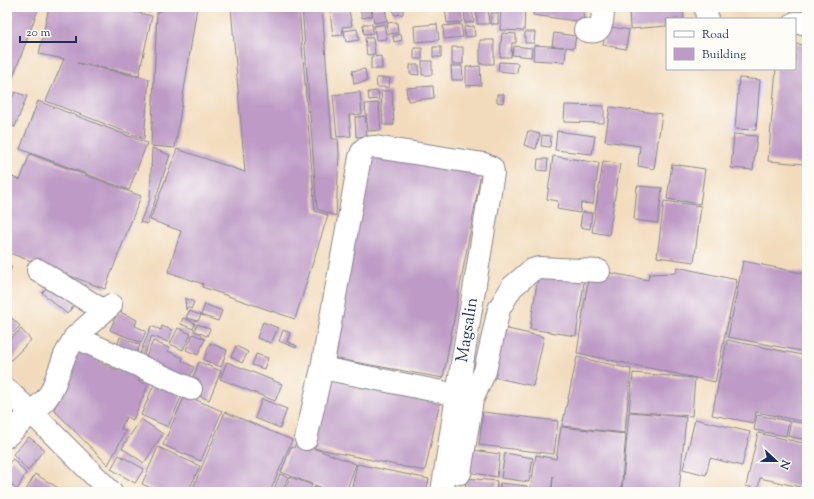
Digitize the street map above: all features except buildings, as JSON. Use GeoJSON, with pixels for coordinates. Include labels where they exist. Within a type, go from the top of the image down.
{"type":"FeatureCollection","features":[{"type":"Feature","properties":{"kind":"street"},"geometry":{"type":"LineString","coordinates":[[585,30],[599,30],[601,26],[603,7]]}},
{"type":"Feature","properties":{"kind":"street"},"geometry":{"type":"LineString","coordinates":[[706,7],[706,18]]}},
{"type":"Feature","properties":{"kind":"street"},"geometry":{"type":"LineString","coordinates":[[796,23],[807,23]]}},
{"type":"Feature","properties":{"kind":"street","name":"Magsalin"},"geometry":{"type":"LineString","coordinates":[[322,368],[360,158],[365,148],[375,147],[484,164],[492,168],[493,178],[442,492]]}},
{"type":"Feature","properties":{"kind":"street"},"geometry":{"type":"LineString","coordinates":[[458,492],[472,400],[485,371],[500,308],[512,287],[532,270],[538,268],[599,271]]}},
{"type":"Feature","properties":{"kind":"street"},"geometry":{"type":"LineString","coordinates":[[7,436],[46,399],[52,390],[65,355],[75,337],[107,308],[38,270]]}},
{"type":"Feature","properties":{"kind":"street"},"geometry":{"type":"LineString","coordinates":[[75,337],[191,389]]}},
{"type":"Feature","properties":{"kind":"street"},"geometry":{"type":"LineString","coordinates":[[306,439],[322,368],[457,394]]}},
{"type":"Feature","properties":{"kind":"street"},"geometry":{"type":"LineString","coordinates":[[7,390],[111,492]]}},
{"type":"Feature","properties":{"kind":"shaded area"},"geometry":{"type":"Polygon","coordinates":[[[739,77],[763,80],[756,133],[732,130],[739,77]]]}}]}
